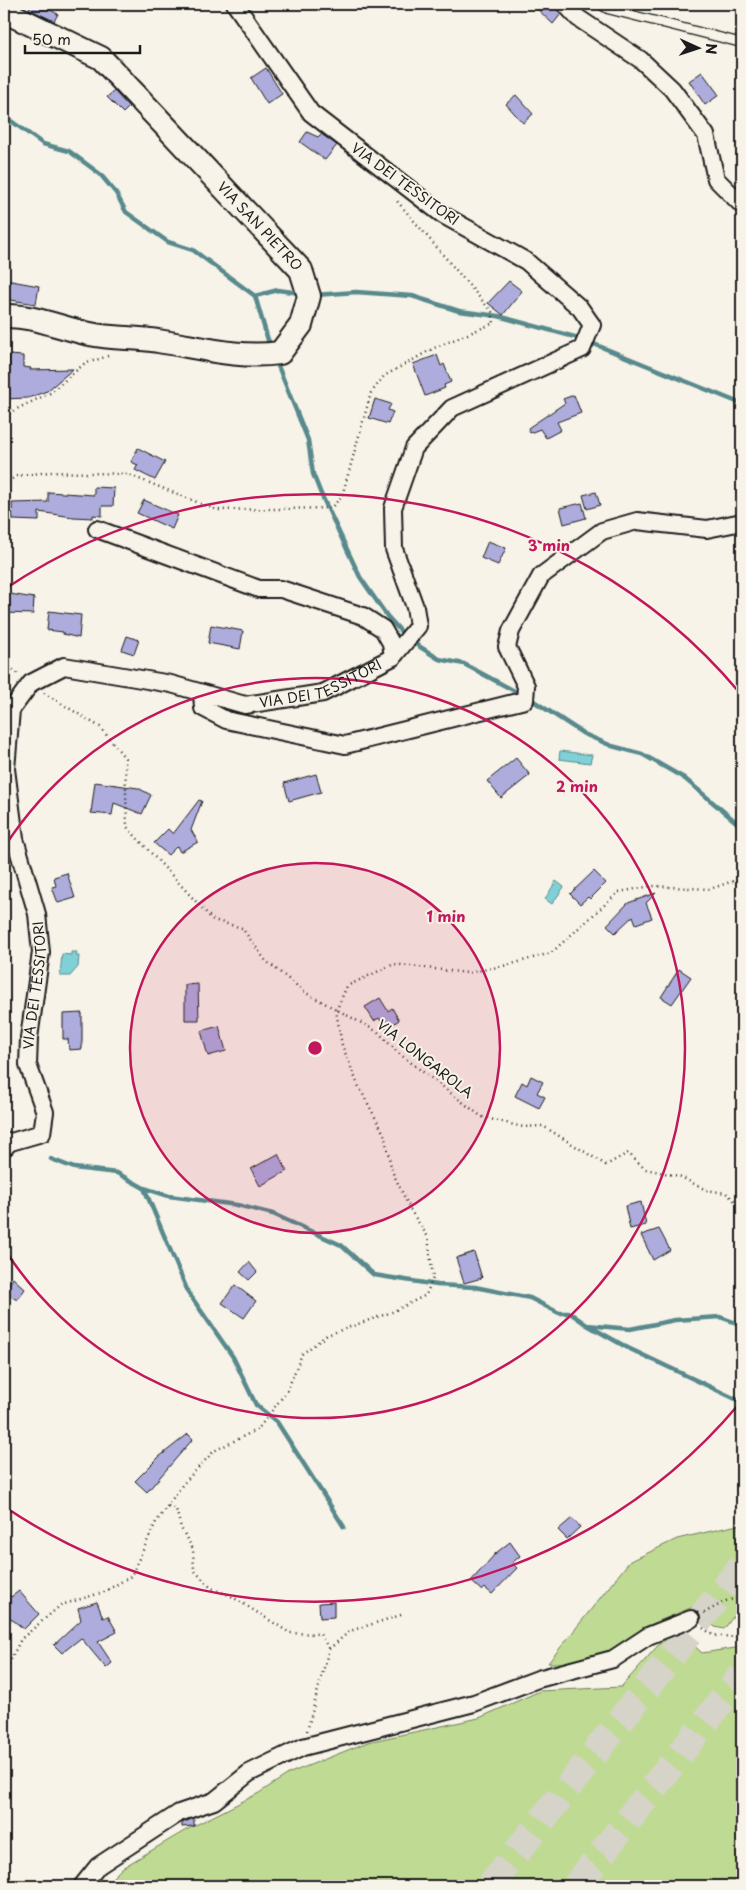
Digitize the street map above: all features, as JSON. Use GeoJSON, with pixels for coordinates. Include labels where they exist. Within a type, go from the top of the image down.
{"type":"FeatureCollection","features":[{"type":"Feature","properties":{"kind":"street","name":"VIA DEI TESSITORI"},"geometry":{"type":"LineString","coordinates":[[4,1144],[42,1133],[44,1112],[28,1065],[29,1038],[41,952],[37,914],[15,839],[6,769],[11,710],[31,683],[64,666],[171,684],[245,705],[323,693],[393,657],[418,626],[415,607],[394,549],[393,508],[414,448],[452,408],[582,349],[592,325],[580,308],[526,261],[443,215],[311,113],[235,4]]}},
{"type":"Feature","properties":{"kind":"street"},"geometry":{"type":"LineString","coordinates":[[565,4],[578,18],[641,60],[672,89],[706,135],[716,179],[742,205]]}},
{"type":"Feature","properties":{"kind":"street","name":"VIA SAN PIETRO"},"geometry":{"type":"LineString","coordinates":[[4,6],[16,17],[100,58],[301,270],[309,296],[301,325],[280,353],[260,356],[220,352],[157,340],[90,334],[41,320],[4,316]]}},
{"type":"Feature","properties":{"kind":"street"},"geometry":{"type":"LineString","coordinates":[[202,693],[203,708],[226,720],[345,745],[525,700],[526,686],[507,647],[511,631],[541,576],[602,531],[636,521],[706,529],[742,522]]}},
{"type":"Feature","properties":{"kind":"street"},"geometry":{"type":"LineString","coordinates":[[97,529],[259,589],[281,588],[363,616],[383,630],[391,643],[393,657]]}},
{"type":"Feature","properties":{"kind":"street"},"geometry":{"type":"LineString","coordinates":[[82,1886],[98,1866],[179,1813],[214,1801],[249,1773],[303,1747],[474,1703],[538,1679],[613,1659],[648,1636],[691,1619]]}},
{"type":"Feature","properties":{"kind":"lane"},"geometry":{"type":"LineString","coordinates":[[600,4],[608,9],[664,25],[742,43]]}},
{"type":"Feature","properties":{"kind":"path"},"geometry":{"type":"LineString","coordinates":[[4,485],[16,476],[49,472],[127,474],[217,510],[331,508],[342,496],[371,393],[384,376],[434,348],[494,323],[492,312],[397,200]]}},
{"type":"Feature","properties":{"kind":"path"},"geometry":{"type":"LineString","coordinates":[[4,415],[50,392],[84,364],[110,356]]}},
{"type":"Feature","properties":{"kind":"path","name":"VIA LONGAROLA"},"geometry":{"type":"LineString","coordinates":[[4,658],[8,666],[31,683],[100,727],[125,758],[126,827],[213,920],[242,928],[266,961],[306,993],[336,1011],[378,1032],[397,1052],[482,1117],[522,1128],[543,1126],[606,1165],[628,1153],[645,1169],[679,1176],[706,1190],[726,1193],[742,1207]]}},
{"type":"Feature","properties":{"kind":"path"},"geometry":{"type":"LineString","coordinates":[[4,1673],[21,1639],[61,1605],[104,1592],[132,1576],[156,1522],[183,1484],[214,1451],[258,1429],[287,1390],[302,1354],[327,1335],[392,1312],[426,1295],[433,1278],[428,1237],[411,1210],[392,1171],[384,1134],[358,1085],[342,1045],[336,1011],[347,986],[394,964],[467,973],[508,965],[551,953],[619,892],[652,886],[710,889],[742,878]]}},
{"type":"Feature","properties":{"kind":"path"},"geometry":{"type":"LineString","coordinates":[[168,1506],[176,1509],[181,1528],[192,1549],[194,1570],[210,1588],[231,1596],[290,1633],[320,1634],[329,1649]]}},
{"type":"Feature","properties":{"kind":"path"},"geometry":{"type":"LineString","coordinates":[[742,1597],[726,1601],[691,1619],[713,1635],[742,1638]]}},
{"type":"Feature","properties":{"kind":"path"},"geometry":{"type":"LineString","coordinates":[[303,1747],[329,1649],[350,1630],[401,1616]]}},
{"type":"Feature","properties":{"kind":"green space"},"geometry":{"type":"Polygon","coordinates":[[[742,1524],[742,1605],[724,1629],[715,1627],[693,1607],[642,1628],[615,1663],[548,1663],[629,1562],[677,1539],[742,1524]]]}},
{"type":"Feature","properties":{"kind":"green space"},"geometry":{"type":"Polygon","coordinates":[[[686,1638],[702,1653],[742,1647],[742,1886],[104,1886],[122,1868],[186,1830],[259,1793],[290,1773],[368,1742],[479,1718],[540,1691],[621,1687],[662,1641],[686,1638]]]}},
{"type":"Feature","properties":{"kind":"water"},"geometry":{"type":"Polygon","coordinates":[[[560,751],[592,755],[590,763],[559,759],[560,751]]]}},
{"type":"Feature","properties":{"kind":"water"},"geometry":{"type":"Polygon","coordinates":[[[556,881],[564,887],[552,904],[545,899],[556,881]]]}},
{"type":"Feature","properties":{"kind":"water"},"geometry":{"type":"Polygon","coordinates":[[[71,952],[77,952],[76,956],[79,956],[78,967],[70,976],[60,976],[62,954],[71,955],[71,952]]]}},
{"type":"Feature","properties":{"kind":"building"},"geometry":{"type":"Polygon","coordinates":[[[31,4],[39,4],[58,14],[54,21],[29,9],[31,4]]]}},
{"type":"Feature","properties":{"kind":"building"},"geometry":{"type":"Polygon","coordinates":[[[532,4],[552,4],[561,14],[553,24],[532,4]]]}},
{"type":"Feature","properties":{"kind":"building"},"geometry":{"type":"Polygon","coordinates":[[[266,68],[282,94],[267,104],[251,78],[266,68]]]}},
{"type":"Feature","properties":{"kind":"building"},"geometry":{"type":"Polygon","coordinates":[[[702,72],[719,95],[705,105],[689,81],[702,72]]]}},
{"type":"Feature","properties":{"kind":"building"},"geometry":{"type":"Polygon","coordinates":[[[114,91],[129,107],[123,113],[107,97],[114,91]]]}},
{"type":"Feature","properties":{"kind":"building"},"geometry":{"type":"Polygon","coordinates":[[[516,95],[533,114],[523,123],[506,104],[516,95]]]}},
{"type":"Feature","properties":{"kind":"building"},"geometry":{"type":"Polygon","coordinates":[[[307,132],[318,137],[321,134],[337,145],[325,160],[300,142],[307,132]]]}},
{"type":"Feature","properties":{"kind":"building"},"geometry":{"type":"Polygon","coordinates":[[[6,280],[39,286],[36,304],[4,299],[6,280]]]}},
{"type":"Feature","properties":{"kind":"building"},"geometry":{"type":"Polygon","coordinates":[[[509,281],[522,291],[503,315],[488,303],[509,281]]]}},
{"type":"Feature","properties":{"kind":"building"},"geometry":{"type":"Polygon","coordinates":[[[9,355],[23,356],[23,367],[31,368],[30,370],[73,369],[47,391],[28,398],[4,399],[4,366],[9,366],[9,355]]]}},
{"type":"Feature","properties":{"kind":"building"},"geometry":{"type":"Polygon","coordinates":[[[437,355],[441,366],[444,364],[451,382],[444,385],[445,388],[425,396],[413,364],[437,355]]]}},
{"type":"Feature","properties":{"kind":"building"},"geometry":{"type":"Polygon","coordinates":[[[574,395],[581,413],[557,422],[561,430],[546,438],[540,429],[530,433],[528,428],[565,403],[563,399],[574,395]]]}},
{"type":"Feature","properties":{"kind":"building"},"geometry":{"type":"Polygon","coordinates":[[[375,399],[391,404],[388,410],[393,412],[388,424],[369,418],[375,399]]]}},
{"type":"Feature","properties":{"kind":"building"},"geometry":{"type":"Polygon","coordinates":[[[138,448],[165,462],[155,480],[135,470],[138,465],[131,462],[138,448]]]}},
{"type":"Feature","properties":{"kind":"building"},"geometry":{"type":"Polygon","coordinates":[[[94,487],[114,488],[113,506],[102,506],[102,516],[93,515],[93,518],[73,517],[39,512],[39,521],[13,520],[12,503],[48,502],[48,492],[94,495],[94,487]]]}},
{"type":"Feature","properties":{"kind":"building"},"geometry":{"type":"Polygon","coordinates":[[[596,492],[600,505],[587,509],[583,495],[596,492]]]}},
{"type":"Feature","properties":{"kind":"building"},"geometry":{"type":"Polygon","coordinates":[[[144,500],[178,515],[172,529],[137,513],[144,500]]]}},
{"type":"Feature","properties":{"kind":"building"},"geometry":{"type":"Polygon","coordinates":[[[582,503],[586,518],[564,524],[560,508],[582,503]]]}},
{"type":"Feature","properties":{"kind":"building"},"geometry":{"type":"Polygon","coordinates":[[[488,541],[506,548],[498,565],[481,558],[488,541]]]}},
{"type":"Feature","properties":{"kind":"building"},"geometry":{"type":"Polygon","coordinates":[[[4,593],[34,598],[33,614],[4,613],[4,593]]]}},
{"type":"Feature","properties":{"kind":"building"},"geometry":{"type":"Polygon","coordinates":[[[49,611],[81,615],[79,638],[63,634],[63,632],[47,630],[49,611]]]}},
{"type":"Feature","properties":{"kind":"building"},"geometry":{"type":"Polygon","coordinates":[[[211,625],[243,631],[240,649],[208,643],[211,625]]]}},
{"type":"Feature","properties":{"kind":"building"},"geometry":{"type":"Polygon","coordinates":[[[127,636],[139,640],[134,654],[122,650],[127,636]]]}},
{"type":"Feature","properties":{"kind":"building"},"geometry":{"type":"Polygon","coordinates":[[[516,758],[530,775],[501,798],[487,781],[516,758]]]}},
{"type":"Feature","properties":{"kind":"building"},"geometry":{"type":"Polygon","coordinates":[[[316,774],[321,792],[289,801],[284,783],[316,774]]]}},
{"type":"Feature","properties":{"kind":"building"},"geometry":{"type":"Polygon","coordinates":[[[95,782],[138,788],[151,795],[142,814],[114,803],[112,815],[91,813],[95,782]]]}},
{"type":"Feature","properties":{"kind":"building"},"geometry":{"type":"Polygon","coordinates":[[[199,800],[202,801],[191,830],[198,842],[180,852],[177,846],[168,855],[154,843],[168,829],[173,834],[199,800]]]}},
{"type":"Feature","properties":{"kind":"building"},"geometry":{"type":"Polygon","coordinates":[[[594,871],[606,883],[590,899],[588,897],[580,904],[570,894],[594,871]]]}},
{"type":"Feature","properties":{"kind":"building"},"geometry":{"type":"Polygon","coordinates":[[[67,873],[75,898],[58,903],[52,887],[56,886],[54,877],[67,873]]]}},
{"type":"Feature","properties":{"kind":"building"},"geometry":{"type":"Polygon","coordinates":[[[656,893],[646,903],[652,918],[636,924],[633,916],[615,933],[607,925],[628,903],[656,893]]]}},
{"type":"Feature","properties":{"kind":"building"},"geometry":{"type":"Polygon","coordinates":[[[679,969],[691,977],[672,1004],[661,997],[679,969]]]}},
{"type":"Feature","properties":{"kind":"building"},"geometry":{"type":"Polygon","coordinates":[[[198,984],[199,1020],[185,1020],[185,985],[198,984]]]}},
{"type":"Feature","properties":{"kind":"building"},"geometry":{"type":"Polygon","coordinates":[[[380,998],[388,1011],[392,1008],[399,1020],[386,1029],[379,1018],[374,1021],[365,1007],[380,998]]]}},
{"type":"Feature","properties":{"kind":"building"},"geometry":{"type":"Polygon","coordinates":[[[82,1013],[82,1049],[69,1050],[68,1039],[63,1039],[63,1014],[82,1013]]]}},
{"type":"Feature","properties":{"kind":"building"},"geometry":{"type":"Polygon","coordinates":[[[219,1026],[226,1051],[208,1056],[201,1031],[219,1026]]]}},
{"type":"Feature","properties":{"kind":"building"},"geometry":{"type":"Polygon","coordinates":[[[531,1076],[543,1082],[537,1093],[545,1097],[539,1108],[515,1096],[522,1082],[527,1085],[531,1076]]]}},
{"type":"Feature","properties":{"kind":"building"},"geometry":{"type":"Polygon","coordinates":[[[278,1154],[287,1171],[260,1186],[251,1169],[278,1154]]]}},
{"type":"Feature","properties":{"kind":"building"},"geometry":{"type":"Polygon","coordinates":[[[641,1202],[646,1225],[630,1229],[625,1206],[641,1202]]]}},
{"type":"Feature","properties":{"kind":"building"},"geometry":{"type":"Polygon","coordinates":[[[659,1229],[670,1250],[653,1260],[641,1235],[659,1229]]]}},
{"type":"Feature","properties":{"kind":"building"},"geometry":{"type":"Polygon","coordinates":[[[474,1252],[482,1278],[464,1283],[456,1258],[474,1252]]]}},
{"type":"Feature","properties":{"kind":"building"},"geometry":{"type":"Polygon","coordinates":[[[249,1262],[257,1272],[249,1280],[240,1272],[249,1262]]]}},
{"type":"Feature","properties":{"kind":"building"},"geometry":{"type":"Polygon","coordinates":[[[13,1278],[25,1289],[17,1300],[4,1292],[13,1278]]]}},
{"type":"Feature","properties":{"kind":"building"},"geometry":{"type":"Polygon","coordinates":[[[235,1285],[256,1301],[244,1318],[222,1303],[235,1285]]]}},
{"type":"Feature","properties":{"kind":"building"},"geometry":{"type":"Polygon","coordinates":[[[188,1434],[193,1439],[147,1492],[135,1481],[159,1457],[188,1434]]]}},
{"type":"Feature","properties":{"kind":"building"},"geometry":{"type":"Polygon","coordinates":[[[572,1518],[580,1527],[567,1539],[558,1530],[572,1518]]]}},
{"type":"Feature","properties":{"kind":"building"},"geometry":{"type":"Polygon","coordinates":[[[510,1542],[520,1556],[512,1563],[517,1568],[492,1594],[485,1588],[482,1591],[471,1581],[496,1553],[510,1542]]]}},
{"type":"Feature","properties":{"kind":"building"},"geometry":{"type":"Polygon","coordinates":[[[4,1590],[11,1597],[19,1591],[39,1614],[24,1629],[4,1613],[4,1590]]]}},
{"type":"Feature","properties":{"kind":"building"},"geometry":{"type":"Polygon","coordinates":[[[97,1602],[103,1618],[108,1616],[117,1632],[98,1642],[112,1663],[106,1668],[81,1638],[62,1653],[54,1645],[81,1620],[78,1608],[97,1602]]]}},
{"type":"Feature","properties":{"kind":"building"},"geometry":{"type":"Polygon","coordinates":[[[334,1602],[334,1617],[320,1618],[319,1603],[334,1602]]]}},
{"type":"Feature","properties":{"kind":"building"},"geometry":{"type":"Polygon","coordinates":[[[194,1818],[194,1826],[182,1827],[182,1823],[194,1818]]]}},
{"type":"Feature","properties":{"kind":"waterway"},"geometry":{"type":"LineString","coordinates":[[4,118],[7,118],[43,144],[69,151],[100,174],[116,193],[126,212],[168,242],[193,250],[255,296],[268,340],[273,346]]}},
{"type":"Feature","properties":{"kind":"waterway"},"geometry":{"type":"LineString","coordinates":[[255,296],[278,290],[300,293]]}},
{"type":"Feature","properties":{"kind":"waterway"},"geometry":{"type":"LineString","coordinates":[[315,295],[356,292],[412,296],[459,311],[498,316],[582,339]]}},
{"type":"Feature","properties":{"kind":"waterway"},"geometry":{"type":"LineString","coordinates":[[589,342],[742,404]]}},
{"type":"Feature","properties":{"kind":"waterway"},"geometry":{"type":"LineString","coordinates":[[276,361],[308,440],[313,474],[321,494],[360,577],[387,616],[405,636]]}},
{"type":"Feature","properties":{"kind":"waterway"},"geometry":{"type":"LineString","coordinates":[[411,641],[439,659],[464,664],[522,695]]}},
{"type":"Feature","properties":{"kind":"waterway"},"geometry":{"type":"LineString","coordinates":[[529,698],[584,734],[612,746],[642,754],[684,778],[742,827]]}},
{"type":"Feature","properties":{"kind":"waterway"},"geometry":{"type":"LineString","coordinates":[[51,1159],[74,1168],[117,1173],[144,1188],[169,1196],[237,1205],[273,1214],[341,1245],[374,1275],[437,1285],[475,1287],[530,1298],[559,1313],[570,1313],[587,1325],[630,1329],[675,1320],[720,1317],[742,1325]]}},
{"type":"Feature","properties":{"kind":"waterway"},"geometry":{"type":"LineString","coordinates":[[144,1188],[188,1292],[233,1357],[256,1405],[277,1422],[344,1527]]}},
{"type":"Feature","properties":{"kind":"waterway"},"geometry":{"type":"LineString","coordinates":[[589,1326],[628,1348],[742,1402]]}},
{"type":"Feature","properties":{"kind":"tunnel"},"geometry":{"type":"LineString","coordinates":[[490,1886],[742,1566]]}},
{"type":"Feature","properties":{"kind":"tunnel"},"geometry":{"type":"LineString","coordinates":[[576,1886],[742,1675]]}}]}
